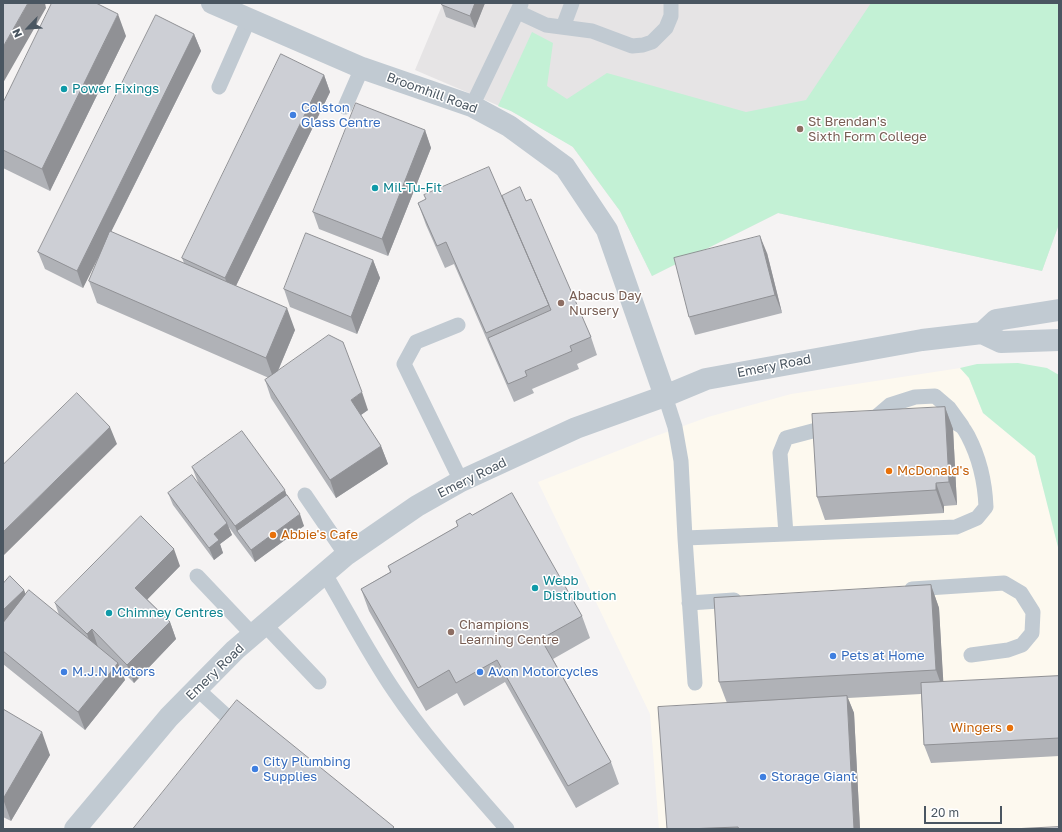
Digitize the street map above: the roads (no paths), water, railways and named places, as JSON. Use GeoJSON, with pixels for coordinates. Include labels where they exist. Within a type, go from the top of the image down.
{"type":"FeatureCollection","features":[{"type":"Feature","properties":{"kind":"street","name":"Broomhill Road"},"geometry":{"type":"LineString","coordinates":[[212,3],[362,68],[472,106],[509,126],[565,167],[607,230],[665,396]]}},
{"type":"Feature","properties":{"kind":"street"},"geometry":{"type":"LineString","coordinates":[[1055,343],[1001,342],[982,333],[996,320],[1059,310]]}},
{"type":"Feature","properties":{"kind":"street","name":"Emery Road"},"geometry":{"type":"LineString","coordinates":[[75,829],[169,717],[235,650],[346,555],[417,506],[461,481],[576,428],[665,396],[706,379],[922,340],[982,333]]}},
{"type":"Feature","properties":{"kind":"lane"},"geometry":{"type":"LineString","coordinates":[[563,27],[572,3]]}},
{"type":"Feature","properties":{"kind":"lane"},"geometry":{"type":"LineString","coordinates":[[472,106],[520,8],[546,25],[592,31],[632,46],[652,42],[666,28],[671,16],[671,3]]}},
{"type":"Feature","properties":{"kind":"lane"},"geometry":{"type":"LineString","coordinates":[[219,87],[249,19]]}},
{"type":"Feature","properties":{"kind":"lane"},"geometry":{"type":"LineString","coordinates":[[345,107],[362,68]]}},
{"type":"Feature","properties":{"kind":"lane"},"geometry":{"type":"LineString","coordinates":[[458,325],[416,342],[404,364],[461,481]]}},
{"type":"Feature","properties":{"kind":"lane"},"geometry":{"type":"LineString","coordinates":[[665,396],[675,427],[681,461],[695,683]]}},
{"type":"Feature","properties":{"kind":"lane"},"geometry":{"type":"LineString","coordinates":[[685,538],[956,527],[977,518],[986,508],[985,491],[979,462],[974,448],[963,426],[949,408],[935,396],[915,397],[890,405],[867,425]]}},
{"type":"Feature","properties":{"kind":"lane"},"geometry":{"type":"LineString","coordinates":[[786,534],[780,453],[786,438],[824,428],[867,425],[949,420],[963,426]]}},
{"type":"Feature","properties":{"kind":"lane"},"geometry":{"type":"LineString","coordinates":[[305,495],[346,555]]}},
{"type":"Feature","properties":{"kind":"lane"},"geometry":{"type":"LineString","coordinates":[[325,574],[377,664],[399,697],[438,750],[507,829]]}},
{"type":"Feature","properties":{"kind":"lane"},"geometry":{"type":"LineString","coordinates":[[197,576],[319,682]]}},
{"type":"Feature","properties":{"kind":"lane"},"geometry":{"type":"LineString","coordinates":[[902,589],[1004,583],[1021,592],[1033,612],[1032,633],[1022,645],[1008,650],[971,655]]}},
{"type":"Feature","properties":{"kind":"lane"},"geometry":{"type":"LineString","coordinates":[[689,603],[744,599]]}},
{"type":"Feature","properties":{"kind":"lane"},"geometry":{"type":"LineString","coordinates":[[197,689],[232,721]]}},
{"type":"Feature","properties":{"kind":"lane"},"geometry":{"type":"LineString","coordinates":[[216,739],[232,721],[247,720]]}},
{"type":"Feature","properties":{"kind":"place","name":"Power Fixings"},"geometry":{"type":"Point","coordinates":[64,89]}},
{"type":"Feature","properties":{"kind":"place","name":"Colston Glass Centre"},"geometry":{"type":"Point","coordinates":[293,115]}},
{"type":"Feature","properties":{"kind":"place","name":"St Brendan's Sixth Form College"},"geometry":{"type":"Point","coordinates":[800,129]}},
{"type":"Feature","properties":{"kind":"place","name":"Mil-Tu-Fit"},"geometry":{"type":"Point","coordinates":[375,188]}},
{"type":"Feature","properties":{"kind":"place","name":"Abacus Day Nursery"},"geometry":{"type":"Point","coordinates":[561,303]}},
{"type":"Feature","properties":{"kind":"place","name":"McDonald's"},"geometry":{"type":"Point","coordinates":[889,471]}},
{"type":"Feature","properties":{"kind":"place","name":"Abbie's Cafe"},"geometry":{"type":"Point","coordinates":[273,535]}},
{"type":"Feature","properties":{"kind":"place","name":"Webb Distribution"},"geometry":{"type":"Point","coordinates":[535,588]}},
{"type":"Feature","properties":{"kind":"place","name":"Chimney Centres"},"geometry":{"type":"Point","coordinates":[109,613]}},
{"type":"Feature","properties":{"kind":"place","name":"Champions Learning Centre"},"geometry":{"type":"Point","coordinates":[451,632]}},
{"type":"Feature","properties":{"kind":"place","name":"Pets at Home"},"geometry":{"type":"Point","coordinates":[833,656]}},
{"type":"Feature","properties":{"kind":"place","name":"M.J.N Motors"},"geometry":{"type":"Point","coordinates":[64,672]}},
{"type":"Feature","properties":{"kind":"place","name":"Avon Motorcycles"},"geometry":{"type":"Point","coordinates":[480,672]}},
{"type":"Feature","properties":{"kind":"place","name":"Wingers"},"geometry":{"type":"Point","coordinates":[1010,728]}},
{"type":"Feature","properties":{"kind":"place","name":"City Plumbing Supplies"},"geometry":{"type":"Point","coordinates":[255,769]}},
{"type":"Feature","properties":{"kind":"place","name":"Storage Giant"},"geometry":{"type":"Point","coordinates":[763,777]}}]}
